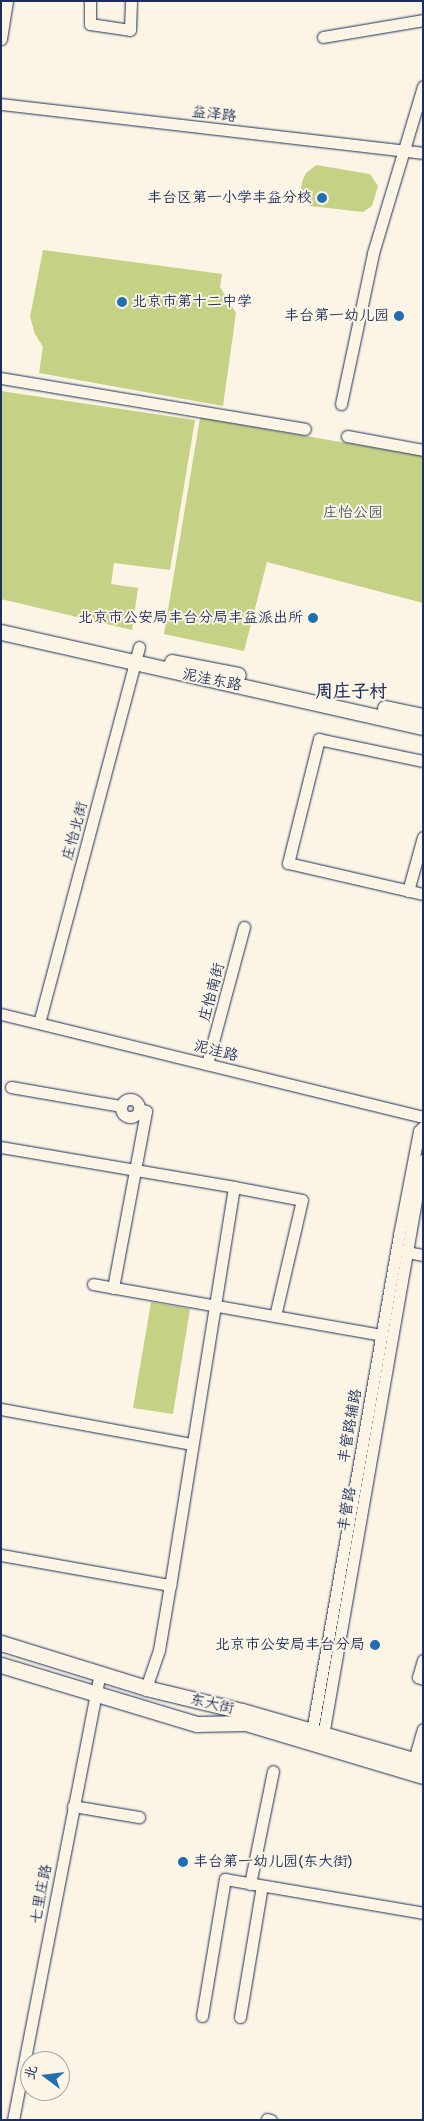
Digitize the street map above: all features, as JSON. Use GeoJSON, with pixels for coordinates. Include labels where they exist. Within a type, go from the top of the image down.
{"type":"FeatureCollection","features":[{"type":"Feature","properties":{"kind":"main road","name":"泥洼东路"},"geometry":{"type":"LineString","coordinates":[[1,622],[423,727]]}},
{"type":"Feature","properties":{"kind":"main road","name":"泥洼东路"},"geometry":{"type":"LineString","coordinates":[[1,632],[137,655],[423,716]]}},
{"type":"Feature","properties":{"kind":"main road","name":"东大街"},"geometry":{"type":"LineString","coordinates":[[1,1643],[146,1688],[202,1702],[319,1737],[423,1776]]}},
{"type":"Feature","properties":{"kind":"main road","name":"东大街"},"geometry":{"type":"LineString","coordinates":[[1,1665],[94,1694],[202,1724],[246,1723],[319,1737],[418,1761]]}},
{"type":"Feature","properties":{"kind":"main road"},"geometry":{"type":"LineString","coordinates":[[202,1702],[209,1713],[202,1724]]}},
{"type":"Feature","properties":{"kind":"street"},"geometry":{"type":"LineString","coordinates":[[1,39],[7,1]]}},
{"type":"Feature","properties":{"kind":"street"},"geometry":{"type":"LineString","coordinates":[[90,1],[90,24],[130,30],[131,1]]}},
{"type":"Feature","properties":{"kind":"street"},"geometry":{"type":"LineString","coordinates":[[324,37],[423,20]]}},
{"type":"Feature","properties":{"kind":"street"},"geometry":{"type":"LineString","coordinates":[[341,404],[373,253],[423,86]]}},
{"type":"Feature","properties":{"kind":"street","name":"益泽路"},"geometry":{"type":"LineString","coordinates":[[1,104],[423,153]]}},
{"type":"Feature","properties":{"kind":"street"},"geometry":{"type":"LineString","coordinates":[[1,378],[305,429]]}},
{"type":"Feature","properties":{"kind":"street"},"geometry":{"type":"LineString","coordinates":[[348,436],[423,450]]}},
{"type":"Feature","properties":{"kind":"street","name":"庄怡北街"},"geometry":{"type":"LineString","coordinates":[[39,1023],[137,655]]}},
{"type":"Feature","properties":{"kind":"street"},"geometry":{"type":"LineString","coordinates":[[423,761],[319,739],[288,863],[423,894]]}},
{"type":"Feature","properties":{"kind":"street"},"geometry":{"type":"LineString","coordinates":[[408,891],[423,837]]}},
{"type":"Feature","properties":{"kind":"street","name":"庄怡南街"},"geometry":{"type":"LineString","coordinates":[[206,1064],[244,927]]}},
{"type":"Feature","properties":{"kind":"street","name":"泥洼路"},"geometry":{"type":"LineString","coordinates":[[1,1014],[423,1116]]}},
{"type":"Feature","properties":{"kind":"street"},"geometry":{"type":"LineString","coordinates":[[11,1087],[121,1106],[128,1117],[136,1116],[140,1109],[146,1111],[113,1288]]}},
{"type":"Feature","properties":{"kind":"street","name":"丰管路辅路"},"geometry":{"type":"LineString","coordinates":[[319,1737],[340,1564],[419,1131],[423,1127]]}},
{"type":"Feature","properties":{"kind":"street"},"geometry":{"type":"LineString","coordinates":[[1,1146],[302,1200],[275,1316]]}},
{"type":"Feature","properties":{"kind":"street","name":"丰管路"},"geometry":{"type":"LineString","coordinates":[[319,1737],[356,1542],[423,1160]]}},
{"type":"Feature","properties":{"kind":"street"},"geometry":{"type":"LineString","coordinates":[[146,1688],[159,1650],[234,1188]]}},
{"type":"Feature","properties":{"kind":"street"},"geometry":{"type":"LineString","coordinates":[[401,1227],[407,1250],[423,1255]]}},
{"type":"Feature","properties":{"kind":"street"},"geometry":{"type":"LineString","coordinates":[[93,1284],[382,1335]]}},
{"type":"Feature","properties":{"kind":"street"},"geometry":{"type":"LineString","coordinates":[[1,1409],[191,1444]]}},
{"type":"Feature","properties":{"kind":"street"},"geometry":{"type":"LineString","coordinates":[[340,1564],[356,1542]]}},
{"type":"Feature","properties":{"kind":"street"},"geometry":{"type":"LineString","coordinates":[[1,1555],[170,1586]]}},
{"type":"Feature","properties":{"kind":"street"},"geometry":{"type":"LineString","coordinates":[[423,1660],[418,1677],[423,1679]]}},
{"type":"Feature","properties":{"kind":"street","name":"七里庄路"},"geometry":{"type":"LineString","coordinates":[[13,2120],[94,1694],[100,1674]]}},
{"type":"Feature","properties":{"kind":"street"},"geometry":{"type":"LineString","coordinates":[[418,1761],[423,1729]]}},
{"type":"Feature","properties":{"kind":"street"},"geometry":{"type":"LineString","coordinates":[[250,1884],[273,1772]]}},
{"type":"Feature","properties":{"kind":"street"},"geometry":{"type":"LineString","coordinates":[[73,1806],[139,1817]]}},
{"type":"Feature","properties":{"kind":"street"},"geometry":{"type":"LineString","coordinates":[[202,2016],[225,1879],[423,1913]]}},
{"type":"Feature","properties":{"kind":"street"},"geometry":{"type":"LineString","coordinates":[[240,2017],[262,1886]]}},
{"type":"Feature","properties":{"kind":"street"},"geometry":{"type":"LineString","coordinates":[[267,2119],[271,2120]]}},
{"type":"Feature","properties":{"kind":"green space"},"geometry":{"type":"Polygon","coordinates":[[[316,165],[370,174],[378,186],[372,206],[363,212],[310,206],[301,191],[302,182],[306,173],[316,165]]]}},
{"type":"Feature","properties":{"kind":"green space"},"geometry":{"type":"Polygon","coordinates":[[[43,250],[222,274],[220,287],[236,313],[223,406],[39,373],[43,347],[35,334],[30,317],[43,250]]]}},
{"type":"Feature","properties":{"kind":"green space"},"geometry":{"type":"Polygon","coordinates":[[[1,391],[195,420],[170,570],[114,563],[111,584],[138,588],[132,630],[1,599],[1,391]]]}},
{"type":"Feature","properties":{"kind":"green space","name":"庄怡公园"},"geometry":{"type":"Polygon","coordinates":[[[200,418],[423,456],[423,603],[267,562],[244,651],[164,634],[200,418]]]}},
{"type":"Feature","properties":{"kind":"green space"},"geometry":{"type":"Polygon","coordinates":[[[151,1302],[190,1309],[173,1414],[133,1408],[151,1302]]]}},
{"type":"Feature","properties":{"kind":"place","name":"丰台区第一小学丰益分校"},"geometry":{"type":"Point","coordinates":[322,198]}},
{"type":"Feature","properties":{"kind":"place","name":"北京市第十二中学"},"geometry":{"type":"Point","coordinates":[122,302]}},
{"type":"Feature","properties":{"kind":"place","name":"丰台第一幼儿园"},"geometry":{"type":"Point","coordinates":[399,316]}},
{"type":"Feature","properties":{"kind":"place","name":"北京市公安局丰台分局丰益派出所"},"geometry":{"type":"Point","coordinates":[313,618]}},
{"type":"Feature","properties":{"kind":"place","name":"北京市公安局丰台分局"},"geometry":{"type":"Point","coordinates":[375,1645]}},
{"type":"Feature","properties":{"kind":"place","name":"丰台第一幼儿园(东大街)"},"geometry":{"type":"Point","coordinates":[183,1862]}},
{"type":"Feature","properties":{"kind":"district","name":"周庄子村"},"geometry":{"type":"Point","coordinates":[351,692]}}]}
